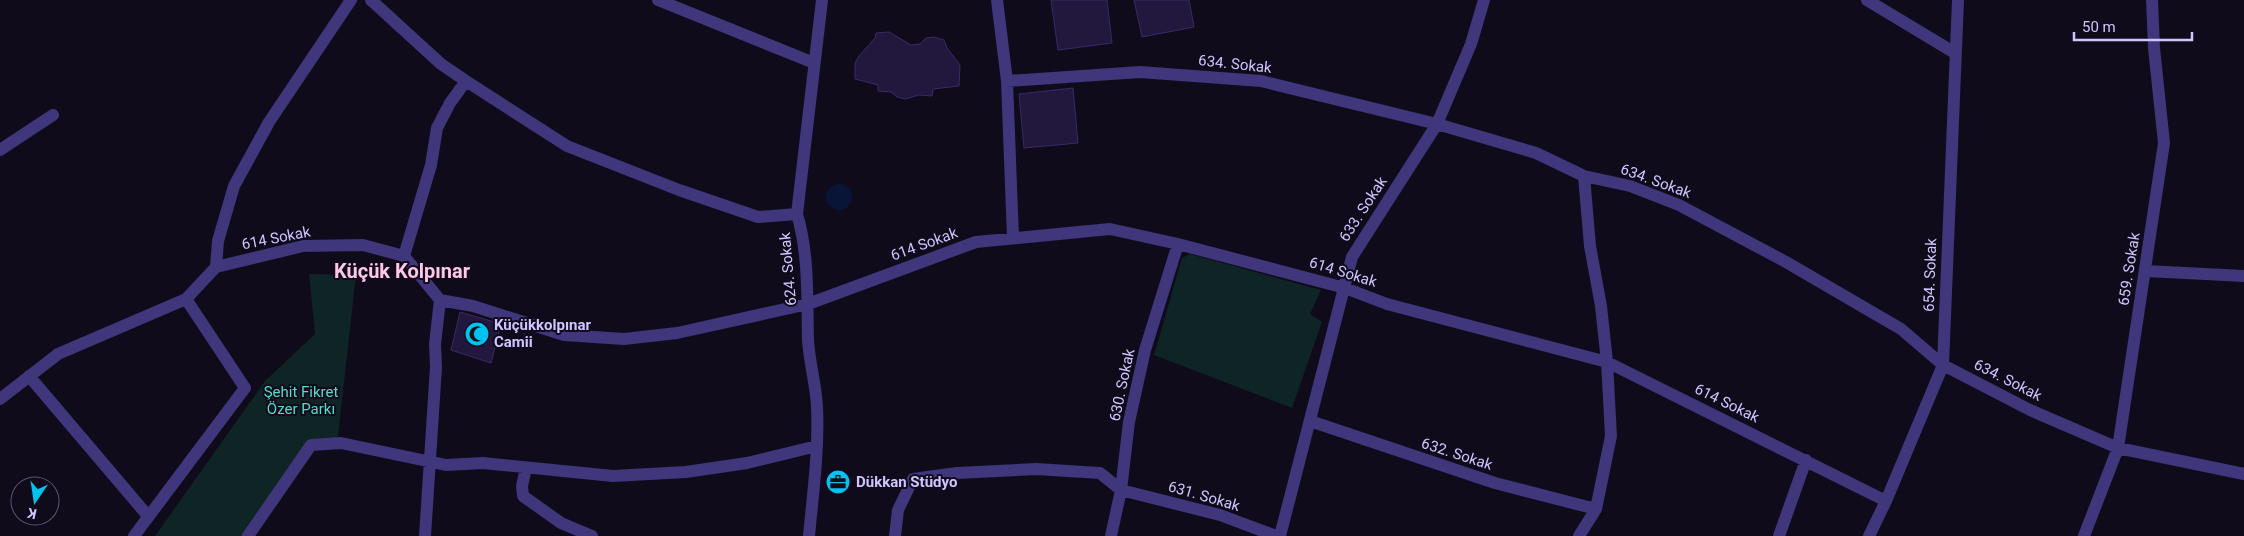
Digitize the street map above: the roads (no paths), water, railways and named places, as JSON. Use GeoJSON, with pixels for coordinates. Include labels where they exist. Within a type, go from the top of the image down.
{"type":"FeatureCollection","features":[{"type":"Feature","properties":{"kind":"street"},"geometry":{"type":"LineString","coordinates":[[0,399],[58,354],[186,300],[216,267],[218,240],[234,186],[269,122],[351,0]]}},
{"type":"Feature","properties":{"kind":"street"},"geometry":{"type":"LineString","coordinates":[[371,0],[441,64],[576,149],[679,190],[758,217],[797,214]]}},
{"type":"Feature","properties":{"kind":"street"},"geometry":{"type":"LineString","coordinates":[[658,0],[814,63]]}},
{"type":"Feature","properties":{"kind":"street","name":"624. Sokak"},"geometry":{"type":"LineString","coordinates":[[809,536],[817,446],[817,406],[808,341],[808,304],[802,232],[797,214],[822,0]]}},
{"type":"Feature","properties":{"kind":"street"},"geometry":{"type":"LineString","coordinates":[[996,0],[1007,81],[1013,238]]}},
{"type":"Feature","properties":{"kind":"street","name":"633. Sokak"},"geometry":{"type":"LineString","coordinates":[[1278,536],[1352,257],[1437,124],[1471,44],[1484,0]]}},
{"type":"Feature","properties":{"kind":"street"},"geometry":{"type":"LineString","coordinates":[[1867,0],[1956,54]]}},
{"type":"Feature","properties":{"kind":"street","name":"654. Sokak"},"geometry":{"type":"LineString","coordinates":[[1869,536],[1886,501],[1943,365],[1958,0]]}},
{"type":"Feature","properties":{"kind":"street","name":"659. Sokak"},"geometry":{"type":"LineString","coordinates":[[2084,536],[2118,448],[2164,143],[2154,48],[2152,0]]}},
{"type":"Feature","properties":{"kind":"street","name":"634. Sokak"},"geometry":{"type":"LineString","coordinates":[[1007,81],[1140,72],[1261,81],[1437,124],[1536,153],[1584,176],[1630,186],[1679,205],[1786,262],[1902,329],[1943,365],[2030,410],[2118,448],[2244,474]]}},
{"type":"Feature","properties":{"kind":"street"},"geometry":{"type":"LineString","coordinates":[[425,536],[436,367],[435,344],[440,300],[404,256],[431,165],[437,128],[450,102],[466,81]]}},
{"type":"Feature","properties":{"kind":"street"},"geometry":{"type":"LineString","coordinates":[[0,150],[52,115]]}},
{"type":"Feature","properties":{"kind":"street"},"geometry":{"type":"LineString","coordinates":[[1579,536],[1596,508],[1610,436],[1607,362],[1601,306],[1590,246],[1584,176]]}},
{"type":"Feature","properties":{"kind":"street","name":"614 Sokak"},"geometry":{"type":"LineString","coordinates":[[440,300],[473,306],[564,335],[624,339],[677,333],[808,304],[976,242],[1110,229],[1178,244],[1345,288],[1387,304],[1607,362],[1886,501]]}},
{"type":"Feature","properties":{"kind":"street","name":"630. Sokak"},"geometry":{"type":"LineString","coordinates":[[1111,536],[1121,490],[1129,422],[1145,350],[1178,244]]}},
{"type":"Feature","properties":{"kind":"street","name":"614 Sokak"},"geometry":{"type":"LineString","coordinates":[[216,267],[303,246],[363,245],[404,256]]}},
{"type":"Feature","properties":{"kind":"street"},"geometry":{"type":"LineString","coordinates":[[2146,271],[2244,276]]}},
{"type":"Feature","properties":{"kind":"street"},"geometry":{"type":"LineString","coordinates":[[134,536],[245,388],[186,300]]}},
{"type":"Feature","properties":{"kind":"street"},"geometry":{"type":"LineString","coordinates":[[29,376],[148,516]]}},
{"type":"Feature","properties":{"kind":"street","name":"632. Sokak"},"geometry":{"type":"LineString","coordinates":[[1310,421],[1414,458],[1495,483],[1596,508]]}},
{"type":"Feature","properties":{"kind":"street"},"geometry":{"type":"LineString","coordinates":[[248,536],[311,445],[341,443],[446,465],[483,464],[613,476],[686,472],[747,463],[817,446]]}},
{"type":"Feature","properties":{"kind":"street"},"geometry":{"type":"LineString","coordinates":[[1780,536],[1806,460]]}},
{"type":"Feature","properties":{"kind":"street"},"geometry":{"type":"LineString","coordinates":[[526,468],[522,486],[523,496],[561,523],[589,535]]}},
{"type":"Feature","properties":{"kind":"street"},"geometry":{"type":"LineString","coordinates":[[895,536],[898,510],[913,479],[956,473],[1036,469],[1100,473],[1121,490]]}},
{"type":"Feature","properties":{"kind":"street","name":"631. Sokak"},"geometry":{"type":"LineString","coordinates":[[1121,490],[1220,515],[1278,536]]}},
{"type":"Feature","properties":{"kind":"water"},"geometry":{"type":"Polygon","coordinates":[[[839,184],[848,188],[852,197],[848,206],[839,210],[830,206],[826,197],[830,188],[839,184]]]}},
{"type":"Feature","properties":{"kind":"place","name":"Küçükkolpınar Camii"},"geometry":{"type":"Point","coordinates":[477,334]}},
{"type":"Feature","properties":{"kind":"place","name":"Dükkan Stüdyo"},"geometry":{"type":"Point","coordinates":[838,482]}},
{"type":"Feature","properties":{"kind":"district","name":"Küçük Kolpınar"},"geometry":{"type":"Point","coordinates":[402,271]}},
{"type":"Feature","properties":{"kind":"park label","name":"Şehit Fikret Özer Parkı"},"geometry":{"type":"Point","coordinates":[301,400]}}]}
